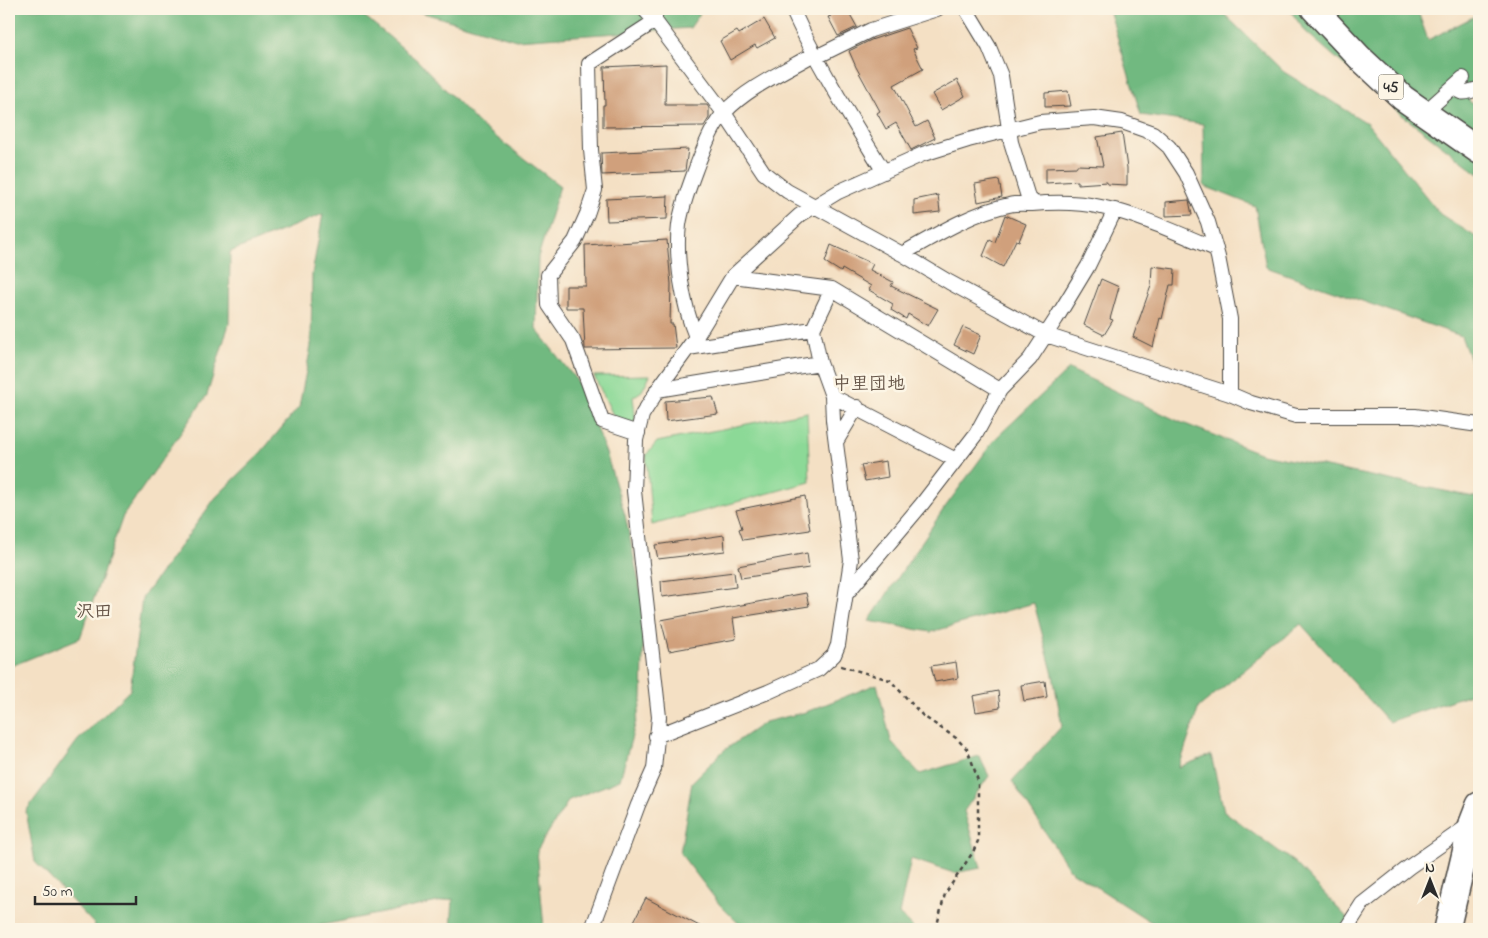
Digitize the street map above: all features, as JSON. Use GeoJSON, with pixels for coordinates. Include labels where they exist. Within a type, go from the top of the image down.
{"type":"FeatureCollection","features":[{"type":"Feature","properties":{"kind":"highway","name":"45"},"geometry":{"type":"LineString","coordinates":[[1314,9],[1360,58],[1403,98],[1479,151]]}},
{"type":"Feature","properties":{"kind":"highway"},"geometry":{"type":"LineString","coordinates":[[1447,929],[1476,814]]}},
{"type":"Feature","properties":{"kind":"street"},"geometry":{"type":"LineString","coordinates":[[644,9],[655,15],[764,173],[787,191],[813,206],[902,254],[948,282],[1046,334],[1230,394],[1251,403],[1296,416],[1415,416],[1479,425]]}},
{"type":"Feature","properties":{"kind":"street"},"geometry":{"type":"LineString","coordinates":[[792,9],[832,88],[884,172]]}},
{"type":"Feature","properties":{"kind":"street"},"geometry":{"type":"LineString","coordinates":[[692,342],[679,267],[679,225],[706,141],[724,113],[752,90],[815,56],[871,30],[937,9]]}},
{"type":"Feature","properties":{"kind":"street"},"geometry":{"type":"LineString","coordinates":[[966,9],[989,47],[1001,76],[1008,130],[1028,197],[1034,204]]}},
{"type":"Feature","properties":{"kind":"street"},"geometry":{"type":"LineString","coordinates":[[638,433],[602,421],[573,340],[549,305],[548,275],[575,240],[595,190],[591,150],[589,64],[655,15]]}},
{"type":"Feature","properties":{"kind":"street"},"geometry":{"type":"LineString","coordinates":[[1424,113],[1458,82],[1459,92],[1465,94],[1479,89]]}},
{"type":"Feature","properties":{"kind":"street"},"geometry":{"type":"LineString","coordinates":[[592,929],[638,805],[654,769],[659,716],[634,491],[636,440],[642,415],[657,390],[692,342],[732,276],[771,239],[813,206],[838,192],[923,154],[968,140],[1040,122],[1094,118],[1122,122],[1153,134],[1169,148],[1186,173],[1208,222],[1216,249],[1230,319],[1230,394]]}},
{"type":"Feature","properties":{"kind":"street"},"geometry":{"type":"LineString","coordinates":[[902,254],[936,235],[979,215],[1010,205],[1045,202],[1098,206],[1115,210],[1161,226],[1216,249]]}},
{"type":"Feature","properties":{"kind":"street"},"geometry":{"type":"LineString","coordinates":[[847,593],[922,504],[976,434],[1000,390],[1030,359],[1088,266],[1115,210]]}},
{"type":"Feature","properties":{"kind":"street"},"geometry":{"type":"LineString","coordinates":[[732,276],[832,289],[1000,390]]}},
{"type":"Feature","properties":{"kind":"street"},"geometry":{"type":"LineString","coordinates":[[656,736],[768,692],[819,669],[834,655],[838,645],[851,560],[832,396],[820,363],[813,329],[832,289]]}},
{"type":"Feature","properties":{"kind":"street"},"geometry":{"type":"LineString","coordinates":[[692,342],[813,329]]}},
{"type":"Feature","properties":{"kind":"street"},"geometry":{"type":"LineString","coordinates":[[657,390],[820,363]]}},
{"type":"Feature","properties":{"kind":"street"},"geometry":{"type":"LineString","coordinates":[[832,396],[956,460]]}},
{"type":"Feature","properties":{"kind":"street"},"geometry":{"type":"LineString","coordinates":[[836,442],[857,408]]}},
{"type":"Feature","properties":{"kind":"street"},"geometry":{"type":"LineString","coordinates":[[1346,929],[1362,904],[1476,814]]}},
{"type":"Feature","properties":{"kind":"path"},"geometry":{"type":"LineString","coordinates":[[828,662],[890,680],[923,716],[956,738],[966,749],[969,756],[978,781],[978,841],[973,852],[945,894],[936,929]]}},
{"type":"Feature","properties":{"kind":"green space"},"geometry":{"type":"Polygon","coordinates":[[[9,9],[352,9],[368,19],[418,61],[479,124],[560,186],[538,257],[536,329],[577,381],[606,453],[625,515],[644,607],[642,699],[620,780],[569,800],[537,850],[544,929],[451,929],[453,899],[302,929],[94,929],[95,925],[35,862],[26,811],[78,740],[130,690],[142,598],[216,497],[257,457],[299,407],[311,346],[312,274],[323,214],[230,252],[229,324],[207,395],[123,516],[80,638],[9,667],[9,9]]]}},
{"type":"Feature","properties":{"kind":"green space"},"geometry":{"type":"Polygon","coordinates":[[[410,9],[703,9],[690,28],[516,40],[410,9]]]}},
{"type":"Feature","properties":{"kind":"green space"},"geometry":{"type":"Polygon","coordinates":[[[1115,9],[1219,9],[1284,72],[1367,123],[1440,214],[1479,239],[1479,384],[1461,336],[1266,267],[1255,206],[1204,186],[1203,124],[1141,115],[1110,13],[1115,9]]]}},
{"type":"Feature","properties":{"kind":"green space"},"geometry":{"type":"Polygon","coordinates":[[[1289,9],[1417,9],[1428,40],[1479,14],[1479,53],[1469,101],[1479,108],[1479,174],[1398,112],[1305,31],[1289,9]]]}},
{"type":"Feature","properties":{"kind":"green space"},"geometry":{"type":"Polygon","coordinates":[[[1069,369],[1180,422],[1262,454],[1479,498],[1479,688],[1473,693],[1389,722],[1301,624],[1199,707],[1179,767],[1211,755],[1224,811],[1295,863],[1355,926],[1355,929],[1170,929],[1151,922],[1070,870],[1012,781],[1062,726],[1053,675],[1034,603],[931,632],[869,621],[943,510],[995,439],[1069,369]]]}},
{"type":"Feature","properties":{"kind":"green space"},"geometry":{"type":"Polygon","coordinates":[[[650,375],[642,391],[633,397],[636,423],[616,421],[594,376],[650,375]]]}},
{"type":"Feature","properties":{"kind":"green space"},"geometry":{"type":"Polygon","coordinates":[[[807,412],[810,482],[652,525],[646,455],[657,442],[807,412]]]}},
{"type":"Feature","properties":{"kind":"green space"},"geometry":{"type":"Polygon","coordinates":[[[877,684],[891,741],[920,774],[979,756],[989,776],[964,811],[981,868],[954,873],[911,859],[899,914],[915,929],[744,929],[720,905],[680,853],[692,782],[723,751],[765,722],[806,712],[877,684]]]}},
{"type":"Feature","properties":{"kind":"building"},"geometry":{"type":"Polygon","coordinates":[[[827,9],[847,9],[857,27],[838,36],[828,17],[831,16],[827,9]]]}},
{"type":"Feature","properties":{"kind":"building"},"geometry":{"type":"Polygon","coordinates":[[[764,19],[775,38],[757,48],[755,45],[730,60],[720,41],[737,31],[739,34],[764,19]]]}},
{"type":"Feature","properties":{"kind":"building"},"geometry":{"type":"Polygon","coordinates":[[[907,28],[917,48],[913,49],[923,69],[894,85],[916,127],[927,121],[935,138],[911,150],[896,123],[886,129],[877,113],[880,111],[849,51],[871,40],[907,28]]]}},
{"type":"Feature","properties":{"kind":"building"},"geometry":{"type":"Polygon","coordinates":[[[666,64],[665,105],[707,105],[709,108],[709,118],[704,126],[603,127],[603,105],[605,105],[604,67],[666,64]]]}},
{"type":"Feature","properties":{"kind":"building"},"geometry":{"type":"Polygon","coordinates":[[[957,80],[965,96],[941,110],[932,94],[957,80]]]}},
{"type":"Feature","properties":{"kind":"building"},"geometry":{"type":"Polygon","coordinates":[[[1068,91],[1071,106],[1045,107],[1045,93],[1068,91]]]}},
{"type":"Feature","properties":{"kind":"building"},"geometry":{"type":"Polygon","coordinates":[[[1122,133],[1127,168],[1127,185],[1107,184],[1107,182],[1078,184],[1078,181],[1046,183],[1046,168],[1077,167],[1077,165],[1103,166],[1097,137],[1122,133]]]}},
{"type":"Feature","properties":{"kind":"building"},"geometry":{"type":"Polygon","coordinates":[[[688,149],[685,171],[602,175],[601,153],[688,149]]]}},
{"type":"Feature","properties":{"kind":"building"},"geometry":{"type":"Polygon","coordinates":[[[999,180],[1002,197],[978,202],[975,184],[999,180]]]}},
{"type":"Feature","properties":{"kind":"building"},"geometry":{"type":"Polygon","coordinates":[[[938,195],[940,212],[914,215],[914,200],[938,195]]]}},
{"type":"Feature","properties":{"kind":"building"},"geometry":{"type":"Polygon","coordinates":[[[668,196],[667,219],[607,221],[606,199],[668,196]]]}},
{"type":"Feature","properties":{"kind":"building"},"geometry":{"type":"Polygon","coordinates":[[[1189,200],[1192,215],[1166,216],[1166,202],[1189,200]]]}},
{"type":"Feature","properties":{"kind":"building"},"geometry":{"type":"Polygon","coordinates":[[[1005,215],[1026,224],[1019,241],[1016,240],[1003,267],[983,256],[990,239],[995,242],[1005,215]]]}},
{"type":"Feature","properties":{"kind":"building"},"geometry":{"type":"Polygon","coordinates":[[[667,240],[671,284],[670,324],[673,324],[676,348],[585,349],[583,308],[566,308],[566,286],[586,286],[585,245],[667,240]]]}},
{"type":"Feature","properties":{"kind":"building"},"geometry":{"type":"Polygon","coordinates":[[[831,245],[873,264],[870,270],[893,282],[891,286],[938,309],[928,326],[908,314],[906,319],[891,310],[893,304],[869,290],[871,286],[842,269],[841,272],[825,262],[831,245]]]}},
{"type":"Feature","properties":{"kind":"building"},"geometry":{"type":"Polygon","coordinates":[[[1152,266],[1175,269],[1174,285],[1170,285],[1153,347],[1133,337],[1151,286],[1152,266]]]}},
{"type":"Feature","properties":{"kind":"building"},"geometry":{"type":"Polygon","coordinates":[[[1101,279],[1119,287],[1110,319],[1113,320],[1104,335],[1084,325],[1101,279]]]}},
{"type":"Feature","properties":{"kind":"building"},"geometry":{"type":"Polygon","coordinates":[[[963,327],[981,335],[973,354],[954,345],[963,327]]]}},
{"type":"Feature","properties":{"kind":"building"},"geometry":{"type":"Polygon","coordinates":[[[713,397],[718,414],[666,421],[665,401],[713,397]]]}},
{"type":"Feature","properties":{"kind":"building"},"geometry":{"type":"Polygon","coordinates":[[[886,461],[888,477],[865,481],[861,465],[886,461]]]}},
{"type":"Feature","properties":{"kind":"building"},"geometry":{"type":"Polygon","coordinates":[[[805,496],[810,530],[743,540],[739,529],[742,528],[736,510],[805,496]]]}},
{"type":"Feature","properties":{"kind":"building"},"geometry":{"type":"Polygon","coordinates":[[[724,535],[725,551],[658,559],[655,545],[724,535]]]}},
{"type":"Feature","properties":{"kind":"building"},"geometry":{"type":"Polygon","coordinates":[[[807,553],[809,568],[741,578],[738,566],[807,553]]]}},
{"type":"Feature","properties":{"kind":"building"},"geometry":{"type":"Polygon","coordinates":[[[734,572],[736,587],[662,597],[661,581],[734,572]]]}},
{"type":"Feature","properties":{"kind":"building"},"geometry":{"type":"Polygon","coordinates":[[[806,593],[809,606],[733,618],[736,639],[669,651],[661,620],[806,593]]]}},
{"type":"Feature","properties":{"kind":"building"},"geometry":{"type":"Polygon","coordinates":[[[956,662],[958,678],[935,682],[931,666],[956,662]]]}},
{"type":"Feature","properties":{"kind":"building"},"geometry":{"type":"Polygon","coordinates":[[[1045,681],[1047,697],[1024,701],[1021,685],[1045,681]]]}},
{"type":"Feature","properties":{"kind":"building"},"geometry":{"type":"Polygon","coordinates":[[[998,691],[1000,708],[976,712],[973,696],[998,691]]]}},
{"type":"Feature","properties":{"kind":"building"},"geometry":{"type":"Polygon","coordinates":[[[646,898],[705,929],[630,929],[646,898]]]}},
{"type":"Feature","properties":{"kind":"district","name":"中里団地"},"geometry":{"type":"Point","coordinates":[869,383]}},
{"type":"Feature","properties":{"kind":"district","name":"沢田"},"geometry":{"type":"Point","coordinates":[94,611]}}]}
